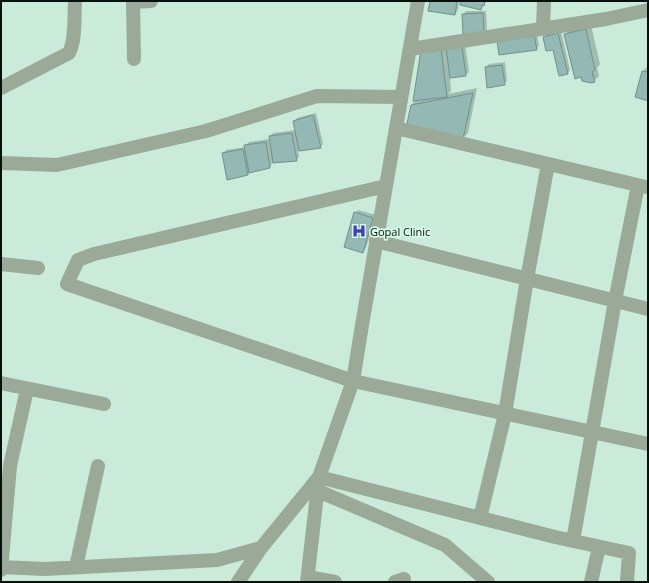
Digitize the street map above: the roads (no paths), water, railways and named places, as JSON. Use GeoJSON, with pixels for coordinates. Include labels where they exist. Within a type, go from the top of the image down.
{"type":"FeatureCollection","features":[{"type":"Feature","properties":{"kind":"street"},"geometry":{"type":"LineString","coordinates":[[1,88],[69,53],[73,37],[75,1]]}},
{"type":"Feature","properties":{"kind":"street"},"geometry":{"type":"LineString","coordinates":[[134,59],[133,2],[151,1]]}},
{"type":"Feature","properties":{"kind":"street"},"geometry":{"type":"LineString","coordinates":[[335,582],[308,579],[319,477],[353,381],[418,1]]}},
{"type":"Feature","properties":{"kind":"street"},"geometry":{"type":"LineString","coordinates":[[544,1],[544,29]]}},
{"type":"Feature","properties":{"kind":"street"},"geometry":{"type":"LineString","coordinates":[[410,49],[606,19],[648,10],[648,1]]}},
{"type":"Feature","properties":{"kind":"street"},"geometry":{"type":"LineString","coordinates":[[1,163],[57,165],[206,131],[317,96],[401,97]]}},
{"type":"Feature","properties":{"kind":"street"},"geometry":{"type":"LineString","coordinates":[[396,128],[643,186],[614,301],[573,541]]}},
{"type":"Feature","properties":{"kind":"street"},"geometry":{"type":"LineString","coordinates":[[480,518],[505,414],[527,279],[548,164]]}},
{"type":"Feature","properties":{"kind":"street"},"geometry":{"type":"LineString","coordinates":[[386,186],[94,254],[78,260],[67,284],[353,381],[648,444]]}},
{"type":"Feature","properties":{"kind":"street"},"geometry":{"type":"LineString","coordinates":[[376,242],[648,310]]}},
{"type":"Feature","properties":{"kind":"street"},"geometry":{"type":"LineString","coordinates":[[1,264],[38,268]]}},
{"type":"Feature","properties":{"kind":"street"},"geometry":{"type":"LineString","coordinates":[[1,383],[104,404]]}},
{"type":"Feature","properties":{"kind":"street"},"geometry":{"type":"LineString","coordinates":[[27,389],[10,466],[1,568],[45,569],[217,560],[261,548]]}},
{"type":"Feature","properties":{"kind":"street"},"geometry":{"type":"LineString","coordinates":[[76,567],[98,466]]}},
{"type":"Feature","properties":{"kind":"street"},"geometry":{"type":"LineString","coordinates":[[319,477],[573,541],[629,553],[627,582]]}},
{"type":"Feature","properties":{"kind":"street"},"geometry":{"type":"LineString","coordinates":[[238,582],[261,548],[319,477]]}},
{"type":"Feature","properties":{"kind":"street"},"geometry":{"type":"LineString","coordinates":[[318,491],[445,545],[488,582]]}},
{"type":"Feature","properties":{"kind":"street"},"geometry":{"type":"LineString","coordinates":[[591,582],[599,547]]}},
{"type":"Feature","properties":{"kind":"place","name":"Gopal Clinic"},"geometry":{"type":"Point","coordinates":[359,231]}}]}
